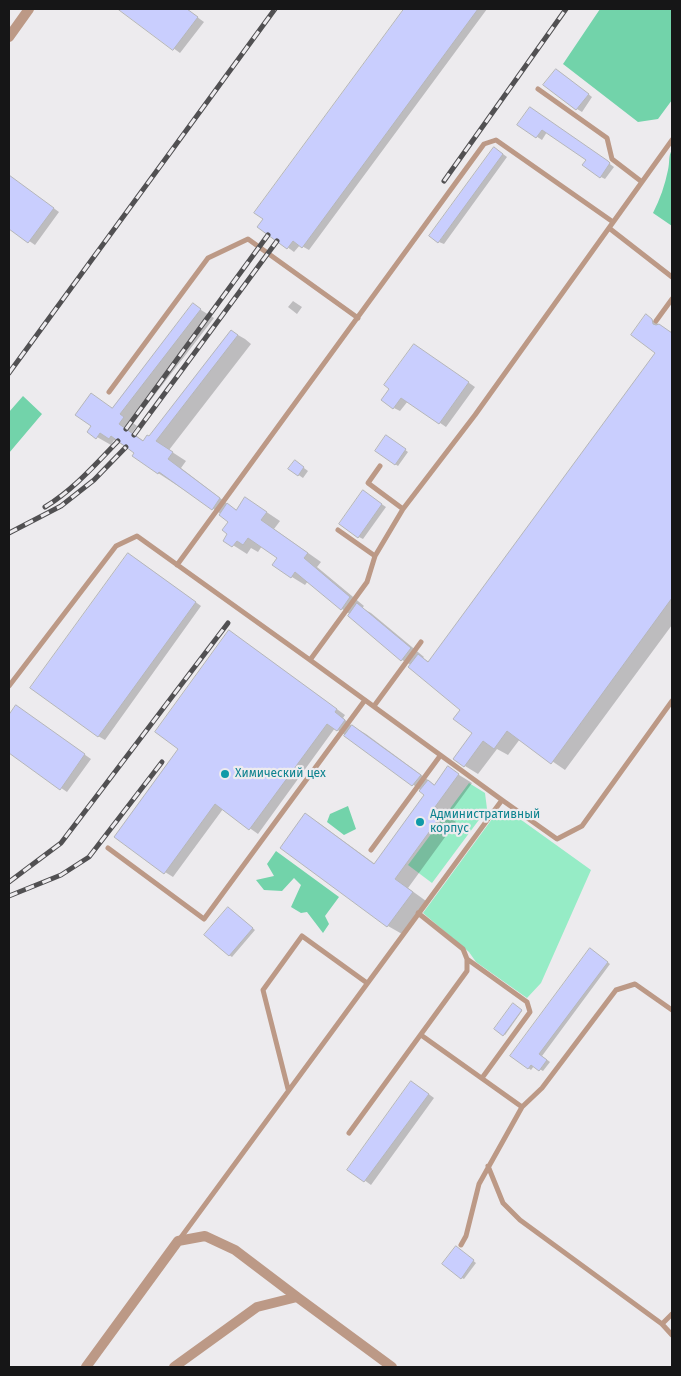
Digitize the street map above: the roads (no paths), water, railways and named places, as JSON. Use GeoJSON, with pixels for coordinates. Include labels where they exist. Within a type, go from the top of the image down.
{"type":"FeatureCollection","features":[{"type":"Feature","properties":{"kind":"street"},"geometry":{"type":"LineString","coordinates":[[9,37],[29,9]]}},
{"type":"Feature","properties":{"kind":"street"},"geometry":{"type":"LineString","coordinates":[[86,1367],[178,1241],[205,1236],[235,1250],[392,1367]]}},
{"type":"Feature","properties":{"kind":"street"},"geometry":{"type":"LineString","coordinates":[[174,1367],[256,1307],[297,1297]]}},
{"type":"Feature","properties":{"kind":"lane"},"geometry":{"type":"LineString","coordinates":[[538,89],[607,138],[612,159],[642,182]]}},
{"type":"Feature","properties":{"kind":"lane"},"geometry":{"type":"LineString","coordinates":[[177,565],[484,144],[496,140],[613,222]]}},
{"type":"Feature","properties":{"kind":"lane"},"geometry":{"type":"LineString","coordinates":[[310,660],[367,582],[375,556],[403,509],[475,415],[672,140]]}},
{"type":"Feature","properties":{"kind":"lane"},"geometry":{"type":"LineString","coordinates":[[609,228],[672,278]]}},
{"type":"Feature","properties":{"kind":"lane"},"geometry":{"type":"LineString","coordinates":[[109,392],[208,258],[248,239],[358,318]]}},
{"type":"Feature","properties":{"kind":"lane"},"geometry":{"type":"LineString","coordinates":[[656,321],[672,299]]}},
{"type":"Feature","properties":{"kind":"lane"},"geometry":{"type":"LineString","coordinates":[[380,466],[368,483],[403,509]]}},
{"type":"Feature","properties":{"kind":"lane"},"geometry":{"type":"LineString","coordinates":[[338,530],[375,556]]}},
{"type":"Feature","properties":{"kind":"lane"},"geometry":{"type":"LineString","coordinates":[[9,686],[116,546],[137,536],[557,839],[582,826],[672,701]]}},
{"type":"Feature","properties":{"kind":"lane"},"geometry":{"type":"LineString","coordinates":[[374,706],[421,642]]}},
{"type":"Feature","properties":{"kind":"lane"},"geometry":{"type":"LineString","coordinates":[[108,848],[204,919],[365,700]]}},
{"type":"Feature","properties":{"kind":"lane"},"geometry":{"type":"LineString","coordinates":[[372,850],[440,756]]}},
{"type":"Feature","properties":{"kind":"lane"},"geometry":{"type":"LineString","coordinates":[[178,1241],[502,800]]}},
{"type":"Feature","properties":{"kind":"lane"},"geometry":{"type":"LineString","coordinates":[[348,1133],[467,971],[467,959],[463,949],[418,913]]}},
{"type":"Feature","properties":{"kind":"lane"},"geometry":{"type":"LineString","coordinates":[[288,1089],[263,990],[302,936],[366,983]]}},
{"type":"Feature","properties":{"kind":"lane"},"geometry":{"type":"LineString","coordinates":[[467,959],[527,1002],[530,1012],[482,1078]]}},
{"type":"Feature","properties":{"kind":"lane"},"geometry":{"type":"LineString","coordinates":[[461,1245],[466,1236],[479,1184],[522,1107],[542,1088],[616,990],[635,984],[672,1010]]}},
{"type":"Feature","properties":{"kind":"lane"},"geometry":{"type":"LineString","coordinates":[[421,1035],[522,1107]]}},
{"type":"Feature","properties":{"kind":"lane"},"geometry":{"type":"LineString","coordinates":[[488,1166],[503,1203],[520,1220],[662,1324],[672,1335]]}},
{"type":"Feature","properties":{"kind":"lane"},"geometry":{"type":"LineString","coordinates":[[662,1324],[672,1314]]}},
{"type":"Feature","properties":{"kind":"railway"},"geometry":{"type":"LineString","coordinates":[[9,373],[275,9]]}},
{"type":"Feature","properties":{"kind":"railway"},"geometry":{"type":"LineString","coordinates":[[444,181],[566,9]]}},
{"type":"Feature","properties":{"kind":"railway"},"geometry":{"type":"LineString","coordinates":[[126,429],[268,235]]}},
{"type":"Feature","properties":{"kind":"railway"},"geometry":{"type":"LineString","coordinates":[[134,435],[277,241]]}},
{"type":"Feature","properties":{"kind":"railway"},"geometry":{"type":"LineString","coordinates":[[45,507],[74,485],[118,441]]}},
{"type":"Feature","properties":{"kind":"railway"},"geometry":{"type":"LineString","coordinates":[[9,533],[61,506],[94,480],[126,447]]}},
{"type":"Feature","properties":{"kind":"railway"},"geometry":{"type":"LineString","coordinates":[[9,882],[61,843],[228,623]]}},
{"type":"Feature","properties":{"kind":"railway"},"geometry":{"type":"LineString","coordinates":[[9,896],[61,875],[89,857],[162,762]]}},
{"type":"Feature","properties":{"kind":"place","name":"Химический цех"},"geometry":{"type":"Point","coordinates":[225,774]}},
{"type":"Feature","properties":{"kind":"place","name":"Административный корпус"},"geometry":{"type":"Point","coordinates":[420,822]}}]}
